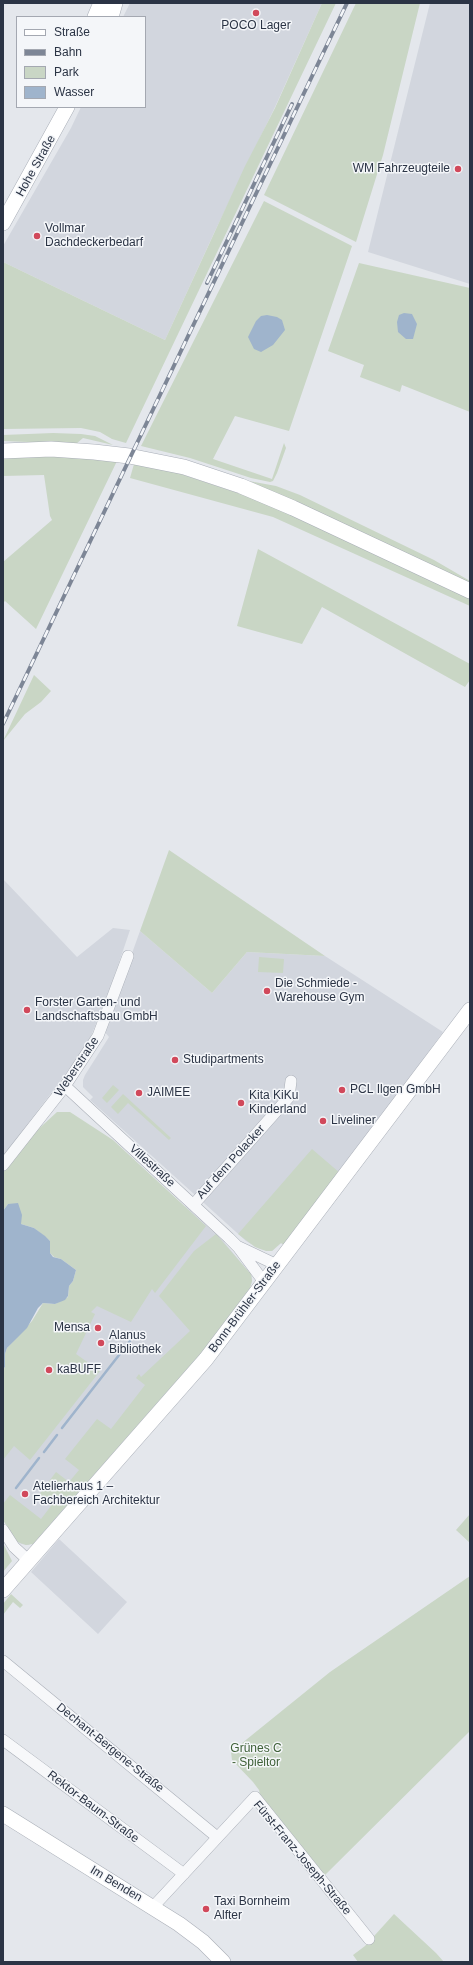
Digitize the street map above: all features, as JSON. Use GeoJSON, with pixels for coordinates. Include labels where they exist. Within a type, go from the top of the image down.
{"type":"FeatureCollection","features":[{"type":"Feature","properties":{"kind":"street"},"geometry":{"type":"LineString","coordinates":[[95,16],[101,3]]}},
{"type":"Feature","properties":{"kind":"street"},"geometry":{"type":"LineString","coordinates":[[111,16],[115,3]]}},
{"type":"Feature","properties":{"kind":"street","name":"Hohe Straße"},"geometry":{"type":"LineString","coordinates":[[3,210],[55,108]]}},
{"type":"Feature","properties":{"kind":"street","name":"Hohe Straße"},"geometry":{"type":"LineString","coordinates":[[3,224],[66,108]]}},
{"type":"Feature","properties":{"kind":"street"},"geometry":{"type":"LineString","coordinates":[[3,450],[51,449],[94,452],[130,456],[184,467],[241,486],[293,508],[470,591]]}},
{"type":"Feature","properties":{"kind":"street","name":"Weberstraße"},"geometry":{"type":"LineString","coordinates":[[3,1165],[66,1086],[98,1036],[128,956]]}},
{"type":"Feature","properties":{"kind":"street","name":"Bonn-Brühler-Straße"},"geometry":{"type":"LineString","coordinates":[[3,1590],[206,1359],[470,1010]]}},
{"type":"Feature","properties":{"kind":"street","name":"Auf dem Polacker"},"geometry":{"type":"LineString","coordinates":[[194,1204],[289,1097],[291,1080]]}},
{"type":"Feature","properties":{"kind":"street","name":"Villestraße"},"geometry":{"type":"LineString","coordinates":[[66,1086],[117,1136],[194,1204],[238,1247],[264,1282]]}},
{"type":"Feature","properties":{"kind":"street","name":"Villestraße"},"geometry":{"type":"LineString","coordinates":[[238,1247],[277,1265]]}},
{"type":"Feature","properties":{"kind":"street"},"geometry":{"type":"LineString","coordinates":[[3,1530],[14,1547],[29,1561]]}},
{"type":"Feature","properties":{"kind":"street","name":"Dechant-Bergene-Straße"},"geometry":{"type":"LineString","coordinates":[[3,1661],[216,1837]]}},
{"type":"Feature","properties":{"kind":"street","name":"Rektor-Baum-Straße"},"geometry":{"type":"LineString","coordinates":[[3,1740],[184,1874]]}},
{"type":"Feature","properties":{"kind":"street","name":"Fürst-Franz-Joseph-Straße"},"geometry":{"type":"LineString","coordinates":[[153,1907],[254,1797],[369,1939]]}},
{"type":"Feature","properties":{"kind":"street","name":"Im Benden"},"geometry":{"type":"LineString","coordinates":[[3,1814],[189,1931],[223,1962]]}},
{"type":"Feature","properties":{"kind":"shaded area"},"geometry":{"type":"Polygon","coordinates":[[[130,3],[322,3],[275,107],[214,233],[165,340],[3,262],[3,246],[71,128],[81,108],[146,108],[146,16],[124,16],[130,3]]]}},
{"type":"Feature","properties":{"kind":"shaded area"},"geometry":{"type":"Polygon","coordinates":[[[430,3],[470,3],[470,284],[368,252],[430,3]]]}},
{"type":"Feature","properties":{"kind":"shaded area"},"geometry":{"type":"Polygon","coordinates":[[[3,879],[77,957],[113,928],[130,930],[110,989],[87,1046],[3,1156],[3,879]]]}},
{"type":"Feature","properties":{"kind":"shaded area"},"geometry":{"type":"Polygon","coordinates":[[[140,931],[212,993],[247,952],[325,956],[443,1032],[340,1173],[284,1245],[281,1243],[272,1251],[260,1249],[246,1241],[90,1100],[93,1097],[83,1087],[85,1075],[109,1037],[104,1031],[140,931]]]}},
{"type":"Feature","properties":{"kind":"shaded area"},"geometry":{"type":"Polygon","coordinates":[[[185,1206],[223,1241],[249,1272],[251,1272],[252,1281],[250,1288],[201,1353],[29,1545],[21,1544],[3,1520],[3,1408],[185,1206]]]}},
{"type":"Feature","properties":{"kind":"shaded area"},"geometry":{"type":"Polygon","coordinates":[[[59,1539],[127,1602],[98,1634],[31,1572],[59,1539]]]}},
{"type":"Feature","properties":{"kind":"green space"},"geometry":{"type":"Polygon","coordinates":[[[322,3],[336,3],[126,443],[112,439],[100,432],[81,428],[3,429],[3,262],[165,340],[245,166],[275,108],[322,3]]]}},
{"type":"Feature","properties":{"kind":"green space"},"geometry":{"type":"Polygon","coordinates":[[[356,3],[420,3],[383,155],[356,242],[264,195],[356,3]]]}},
{"type":"Feature","properties":{"kind":"green space"},"geometry":{"type":"Polygon","coordinates":[[[264,201],[352,246],[289,431],[235,416],[213,459],[272,479],[284,443],[286,448],[277,473],[273,481],[270,482],[251,478],[190,458],[141,446],[264,201]]]}},
{"type":"Feature","properties":{"kind":"green space"},"geometry":{"type":"Polygon","coordinates":[[[359,263],[470,288],[470,412],[402,385],[400,392],[360,377],[364,365],[328,351],[359,263]]]}},
{"type":"Feature","properties":{"kind":"green space"},"geometry":{"type":"Polygon","coordinates":[[[53,433],[95,436],[113,445],[83,438],[76,444],[3,441],[3,435],[53,433]]]}},
{"type":"Feature","properties":{"kind":"green space"},"geometry":{"type":"Polygon","coordinates":[[[59,456],[117,461],[36,629],[5,601],[3,603],[3,562],[52,520],[50,516],[44,475],[3,476],[3,458],[59,456]]]}},
{"type":"Feature","properties":{"kind":"green space"},"geometry":{"type":"Polygon","coordinates":[[[134,464],[178,473],[259,500],[470,598],[470,606],[273,517],[130,478],[134,464]]]}},
{"type":"Feature","properties":{"kind":"green space"},"geometry":{"type":"Polygon","coordinates":[[[249,481],[276,486],[300,495],[434,560],[470,581],[470,584],[249,481]]]}},
{"type":"Feature","properties":{"kind":"green space"},"geometry":{"type":"Polygon","coordinates":[[[258,549],[470,664],[470,680],[465,687],[322,607],[302,644],[237,626],[258,549]]]}},
{"type":"Feature","properties":{"kind":"green space"},"geometry":{"type":"Polygon","coordinates":[[[34,675],[51,691],[41,702],[25,714],[3,741],[34,675]]]}},
{"type":"Feature","properties":{"kind":"green space"},"geometry":{"type":"Polygon","coordinates":[[[169,850],[325,956],[247,952],[212,993],[140,931],[169,850]]]}},
{"type":"Feature","properties":{"kind":"green space"},"geometry":{"type":"Polygon","coordinates":[[[259,957],[284,959],[283,973],[258,972],[259,957]]]}},
{"type":"Feature","properties":{"kind":"green space"},"geometry":{"type":"Polygon","coordinates":[[[113,1085],[119,1090],[107,1103],[102,1098],[113,1085]]]}},
{"type":"Feature","properties":{"kind":"green space"},"geometry":{"type":"Polygon","coordinates":[[[123,1094],[171,1138],[169,1140],[128,1103],[118,1114],[111,1107],[123,1094]]]}},
{"type":"Feature","properties":{"kind":"green space"},"geometry":{"type":"Polygon","coordinates":[[[57,1112],[70,1112],[113,1140],[206,1226],[155,1293],[152,1289],[131,1322],[97,1306],[91,1312],[95,1314],[76,1354],[100,1371],[30,1460],[14,1446],[3,1460],[3,1369],[5,1367],[5,1354],[7,1348],[32,1321],[43,1303],[55,1304],[68,1297],[69,1286],[73,1281],[76,1270],[61,1259],[54,1257],[50,1253],[50,1241],[34,1228],[21,1224],[21,1218],[8,1204],[3,1211],[3,1172],[32,1135],[57,1112]]]}},
{"type":"Feature","properties":{"kind":"green space"},"geometry":{"type":"Polygon","coordinates":[[[312,1149],[340,1173],[284,1245],[281,1243],[272,1251],[266,1251],[255,1247],[238,1234],[312,1149]]]}},
{"type":"Feature","properties":{"kind":"green space"},"geometry":{"type":"Polygon","coordinates":[[[216,1234],[249,1272],[251,1272],[252,1281],[250,1288],[201,1353],[33,1544],[26,1545],[17,1542],[3,1520],[3,1504],[10,1495],[41,1519],[51,1506],[38,1496],[56,1472],[69,1482],[79,1470],[65,1459],[97,1419],[111,1429],[145,1385],[136,1378],[139,1374],[141,1377],[190,1331],[159,1296],[194,1251],[216,1234]]]}},
{"type":"Feature","properties":{"kind":"green space"},"geometry":{"type":"Polygon","coordinates":[[[470,1514],[470,1543],[456,1530],[470,1514]]]}},
{"type":"Feature","properties":{"kind":"green space"},"geometry":{"type":"Polygon","coordinates":[[[3,1543],[12,1561],[3,1572],[3,1543]]]}},
{"type":"Feature","properties":{"kind":"green space","name":"Grünes C - Spieltor"},"geometry":{"type":"Polygon","coordinates":[[[470,1576],[470,1731],[323,1877],[261,1799],[259,1790],[253,1782],[232,1760],[231,1752],[330,1672],[470,1576]]]}},
{"type":"Feature","properties":{"kind":"green space"},"geometry":{"type":"Polygon","coordinates":[[[11,1594],[23,1605],[20,1608],[13,1602],[3,1615],[3,1604],[11,1594]]]}},
{"type":"Feature","properties":{"kind":"green space"},"geometry":{"type":"Polygon","coordinates":[[[394,1914],[444,1962],[358,1962],[353,1955],[365,1946],[394,1914]]]}},
{"type":"Feature","properties":{"kind":"water"},"geometry":{"type":"Polygon","coordinates":[[[404,313],[412,314],[417,324],[413,339],[406,339],[398,332],[397,322],[399,315],[404,313]]]}},
{"type":"Feature","properties":{"kind":"water"},"geometry":{"type":"Polygon","coordinates":[[[267,315],[277,317],[282,320],[285,330],[273,345],[261,352],[254,349],[248,337],[256,321],[261,316],[267,315]]]}},
{"type":"Feature","properties":{"kind":"water"},"geometry":{"type":"Polygon","coordinates":[[[18,1203],[22,1215],[21,1224],[34,1228],[45,1236],[50,1241],[50,1253],[53,1257],[61,1259],[76,1270],[73,1281],[69,1286],[68,1296],[65,1300],[55,1304],[43,1303],[38,1308],[27,1328],[7,1348],[5,1354],[5,1367],[3,1369],[3,1211],[8,1204],[18,1203]]]}},
{"type":"Feature","properties":{"kind":"waterway"},"geometry":{"type":"LineString","coordinates":[[62,1428],[130,1341]]}},
{"type":"Feature","properties":{"kind":"waterway"},"geometry":{"type":"LineString","coordinates":[[44,1452],[57,1435]]}},
{"type":"Feature","properties":{"kind":"waterway"},"geometry":{"type":"LineString","coordinates":[[16,1488],[39,1458]]}},
{"type":"Feature","properties":{"kind":"railway"},"geometry":{"type":"LineString","coordinates":[[3,724],[347,3]]}},
{"type":"Feature","properties":{"kind":"railway"},"geometry":{"type":"LineString","coordinates":[[207,283],[292,104]]}},
{"type":"Feature","properties":{"kind":"place","name":"POCO Lager"},"geometry":{"type":"Point","coordinates":[256,13]}},
{"type":"Feature","properties":{"kind":"place","name":"WM Fahrzeugteile"},"geometry":{"type":"Point","coordinates":[458,169]}},
{"type":"Feature","properties":{"kind":"place","name":"Vollmar Dachdeckerbedarf"},"geometry":{"type":"Point","coordinates":[37,236]}},
{"type":"Feature","properties":{"kind":"place","name":"Die Schmiede - Warehouse Gym"},"geometry":{"type":"Point","coordinates":[267,991]}},
{"type":"Feature","properties":{"kind":"place","name":"Forster Garten- und Landschaftsbau GmbH"},"geometry":{"type":"Point","coordinates":[27,1010]}},
{"type":"Feature","properties":{"kind":"place","name":"Studipartments"},"geometry":{"type":"Point","coordinates":[175,1060]}},
{"type":"Feature","properties":{"kind":"place","name":"PCL Ilgen GmbH"},"geometry":{"type":"Point","coordinates":[342,1090]}},
{"type":"Feature","properties":{"kind":"place","name":"JAIMEE"},"geometry":{"type":"Point","coordinates":[139,1093]}},
{"type":"Feature","properties":{"kind":"place","name":"Kita KiKu Kinderland"},"geometry":{"type":"Point","coordinates":[241,1103]}},
{"type":"Feature","properties":{"kind":"place","name":"Liveliner"},"geometry":{"type":"Point","coordinates":[323,1121]}},
{"type":"Feature","properties":{"kind":"place","name":"Mensa"},"geometry":{"type":"Point","coordinates":[98,1328]}},
{"type":"Feature","properties":{"kind":"place","name":"Alanus Bibliothek"},"geometry":{"type":"Point","coordinates":[101,1343]}},
{"type":"Feature","properties":{"kind":"place","name":"kaBUFF"},"geometry":{"type":"Point","coordinates":[49,1370]}},
{"type":"Feature","properties":{"kind":"place","name":"Atelierhaus 1 – Fachbereich Architektur"},"geometry":{"type":"Point","coordinates":[25,1494]}},
{"type":"Feature","properties":{"kind":"place","name":"Taxi Bornheim Alfter"},"geometry":{"type":"Point","coordinates":[206,1909]}}]}
